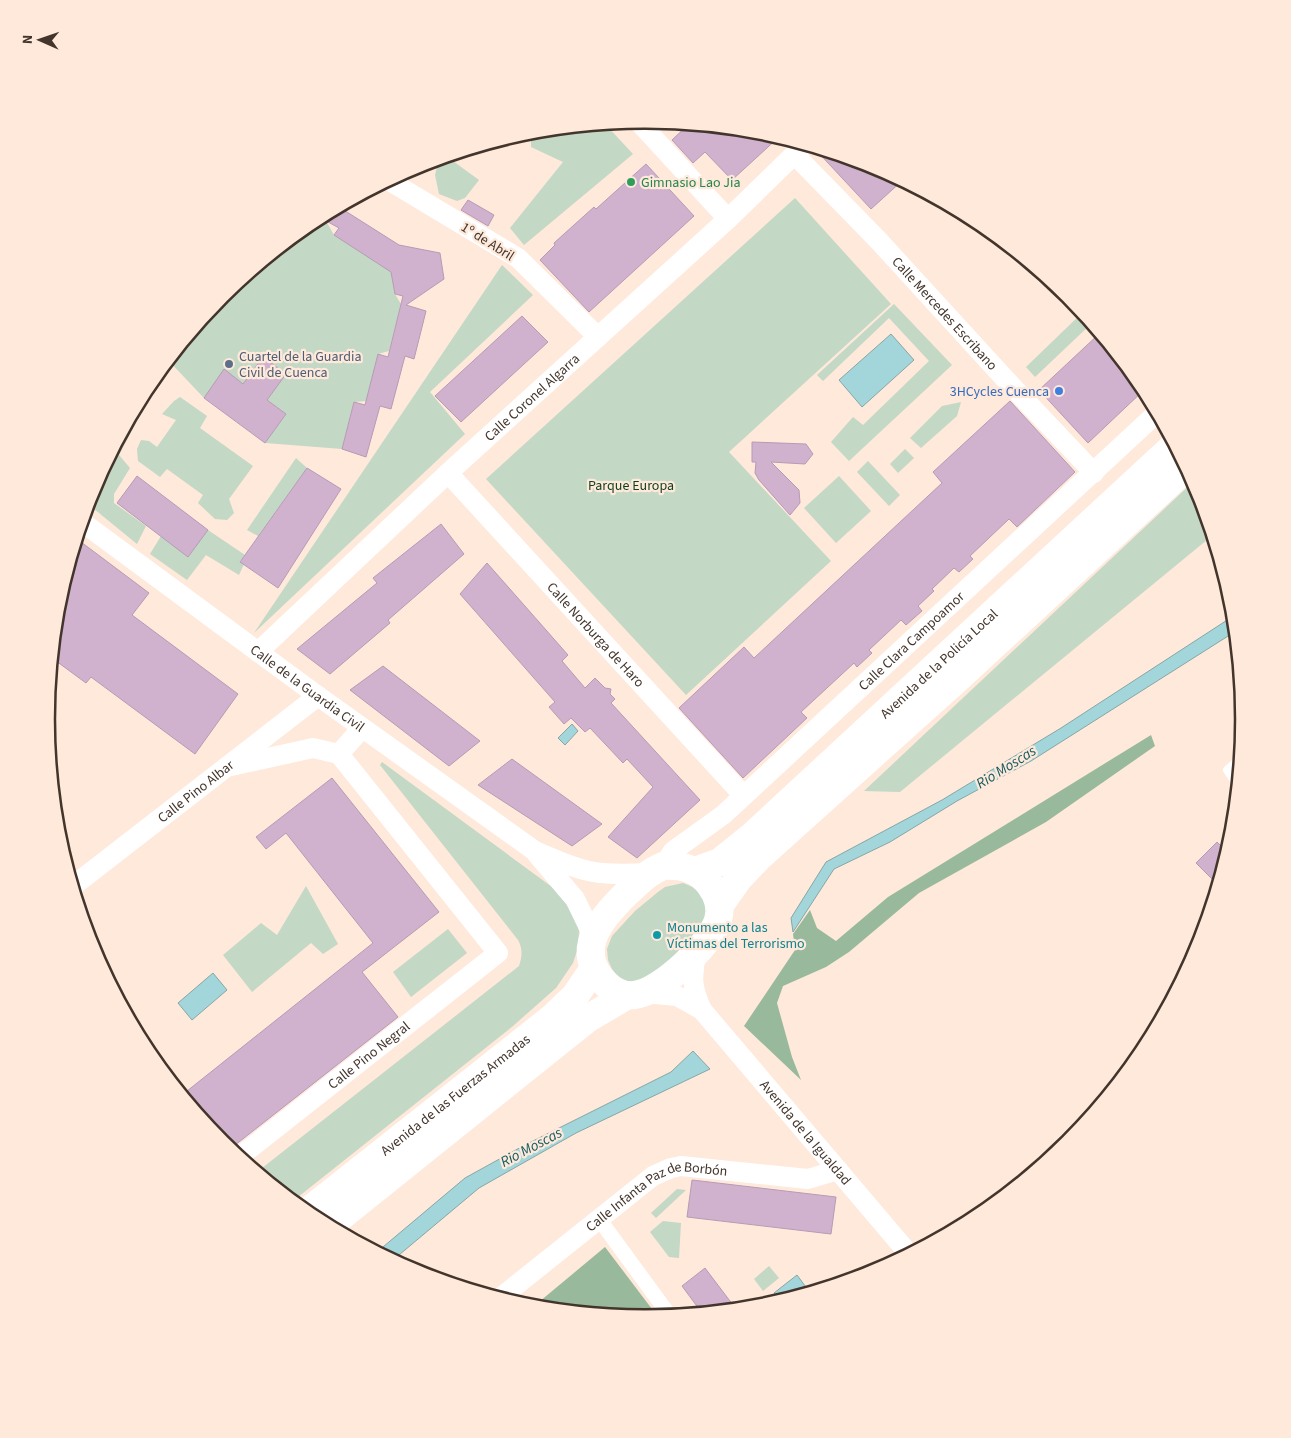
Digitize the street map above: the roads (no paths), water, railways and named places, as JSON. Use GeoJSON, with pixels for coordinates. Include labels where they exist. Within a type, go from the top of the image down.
{"type":"FeatureCollection","features":[{"type":"Feature","properties":{"kind":"main road","name":"Avenida de la Policía Local"},"geometry":{"type":"LineString","coordinates":[[695,871],[720,862],[752,838],[1171,450]]}},
{"type":"Feature","properties":{"kind":"main road","name":"Avenida de la Policía Local"},"geometry":{"type":"LineString","coordinates":[[720,905],[739,878],[759,857],[957,679],[1181,471]]}},
{"type":"Feature","properties":{"kind":"main road"},"geometry":{"type":"LineString","coordinates":[[677,866],[695,871],[711,886],[720,905],[718,920],[713,931],[696,953],[673,975],[636,994],[618,994],[610,988],[594,968],[590,948],[599,926],[614,906],[656,869],[677,866]]}},
{"type":"Feature","properties":{"kind":"main road","name":"Avenida de las Fuerzas Armadas"},"geometry":{"type":"LineString","coordinates":[[313,1207],[552,1018],[575,996],[594,968]]}},
{"type":"Feature","properties":{"kind":"main road","name":"Avenida de las Fuerzas Armadas"},"geometry":{"type":"LineString","coordinates":[[335,1221],[587,1019],[636,994]]}},
{"type":"Feature","properties":{"kind":"street"},"geometry":{"type":"LineString","coordinates":[[651,128],[728,219]]}},
{"type":"Feature","properties":{"kind":"street","name":"Calle Coronel Algarra"},"geometry":{"type":"LineString","coordinates":[[258,652],[448,473],[728,219],[800,149]]}},
{"type":"Feature","properties":{"kind":"street","name":"Calle Mercedes Escribano"},"geometry":{"type":"LineString","coordinates":[[801,150],[878,240],[1094,473]]}},
{"type":"Feature","properties":{"kind":"street","name":"1º de Abril"},"geometry":{"type":"LineString","coordinates":[[395,184],[518,258],[598,337]]}},
{"type":"Feature","properties":{"kind":"street","name":"Calle Clara Campoamor"},"geometry":{"type":"LineString","coordinates":[[656,869],[673,851],[723,814],[1153,417]]}},
{"type":"Feature","properties":{"kind":"street","name":"Calle Norburga de Haro"},"geometry":{"type":"LineString","coordinates":[[448,473],[743,795]]}},
{"type":"Feature","properties":{"kind":"street","name":"Calle de la Guardia Civil"},"geometry":{"type":"LineString","coordinates":[[87,526],[362,728],[535,851],[593,872],[621,874],[656,869]]}},
{"type":"Feature","properties":{"kind":"street","name":"Calle Pino Albar"},"geometry":{"type":"LineString","coordinates":[[78,882],[318,696]]}},
{"type":"Feature","properties":{"kind":"street"},"geometry":{"type":"LineString","coordinates":[[225,768],[313,748],[339,754],[362,728]]}},
{"type":"Feature","properties":{"kind":"street","name":"Calle Pino Negral"},"geometry":{"type":"LineString","coordinates":[[245,1153],[498,953],[339,754]]}},
{"type":"Feature","properties":{"kind":"street","name":"Calle de la Guardia Civil"},"geometry":{"type":"LineString","coordinates":[[535,851],[575,899],[594,936]]}},
{"type":"Feature","properties":{"kind":"street","name":"Avenida de la Igualdad"},"geometry":{"type":"LineString","coordinates":[[696,953],[692,980],[693,989],[702,1010],[905,1250]]}},
{"type":"Feature","properties":{"kind":"street","name":"Avenida de la Igualdad"},"geometry":{"type":"LineString","coordinates":[[636,994],[677,996],[702,1010]]}},
{"type":"Feature","properties":{"kind":"street","name":"Calle Infanta Paz de Borbón"},"geometry":{"type":"LineString","coordinates":[[507,1292],[653,1176],[671,1168],[694,1167],[808,1179],[838,1170]]}},
{"type":"Feature","properties":{"kind":"street"},"geometry":{"type":"LineString","coordinates":[[599,1219],[665,1309]]}},
{"type":"Feature","properties":{"kind":"lane"},"geometry":{"type":"LineString","coordinates":[[1233,777],[1228,770],[1234,764]]}},
{"type":"Feature","properties":{"kind":"water"},"geometry":{"type":"Polygon","coordinates":[[[891,334],[914,360],[862,407],[839,380],[891,334]]]}},
{"type":"Feature","properties":{"kind":"water","name":"Rio Moscas"},"geometry":{"type":"Polygon","coordinates":[[[1228,620],[1230,635],[1031,761],[957,801],[890,842],[834,869],[793,932],[791,918],[826,862],[942,800],[1061,728],[1228,620]]]}},
{"type":"Feature","properties":{"kind":"water"},"geometry":{"type":"Polygon","coordinates":[[[572,724],[578,731],[565,745],[558,738],[572,724]]]}},
{"type":"Feature","properties":{"kind":"water"},"geometry":{"type":"Polygon","coordinates":[[[213,973],[227,990],[192,1020],[178,1003],[213,973]]]}},
{"type":"Feature","properties":{"kind":"water","name":"Rio Moscas"},"geometry":{"type":"Polygon","coordinates":[[[693,1051],[710,1069],[576,1133],[479,1188],[398,1255],[382,1248],[465,1178],[523,1146],[671,1072],[693,1051]]]}},
{"type":"Feature","properties":{"kind":"water"},"geometry":{"type":"Polygon","coordinates":[[[797,1275],[806,1287],[775,1295],[774,1293],[797,1275]]]}},
{"type":"Feature","properties":{"kind":"place","name":"Gimnasio Lao Jia"},"geometry":{"type":"Point","coordinates":[631,182]}},
{"type":"Feature","properties":{"kind":"place","name":"Cuartel de la Guardia Civil de Cuenca"},"geometry":{"type":"Point","coordinates":[229,364]}},
{"type":"Feature","properties":{"kind":"place","name":"3HCycles Cuenca"},"geometry":{"type":"Point","coordinates":[1059,391]}},
{"type":"Feature","properties":{"kind":"place","name":"Monumento a las Víctimas del Terrorismo"},"geometry":{"type":"Point","coordinates":[657,935]}},
{"type":"Feature","properties":{"kind":"park label","name":"Parque Europa"},"geometry":{"type":"Point","coordinates":[631,485]}}]}
